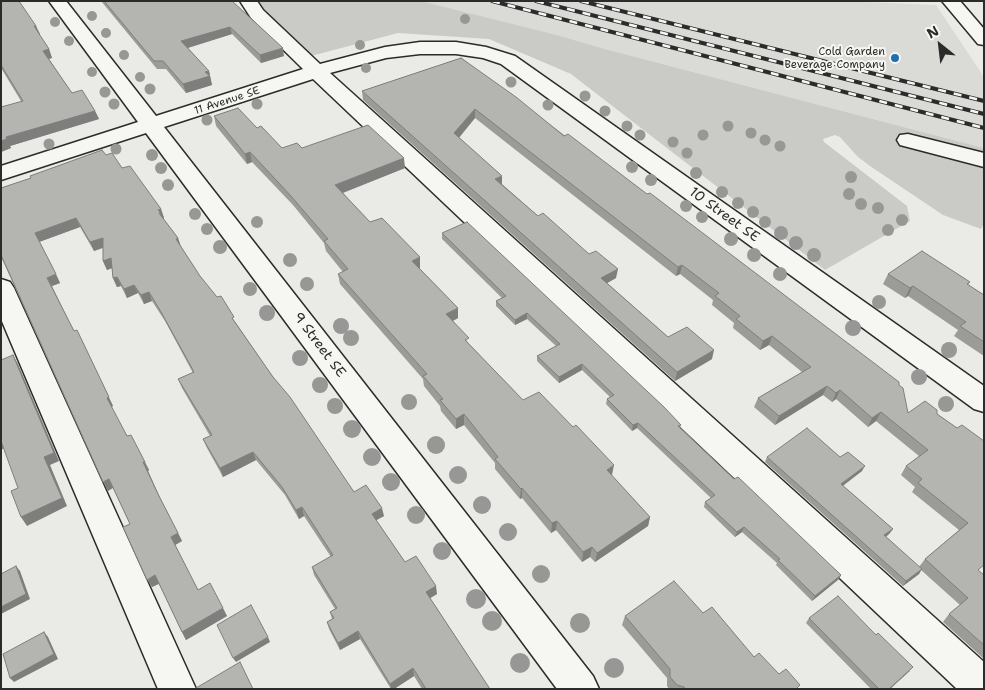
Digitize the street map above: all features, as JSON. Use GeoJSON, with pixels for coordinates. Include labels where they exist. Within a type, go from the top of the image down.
{"type":"FeatureCollection","features":[{"type":"Feature","properties":{"kind":"street","name":"9 Street SE"},"geometry":{"type":"LineString","coordinates":[[57,1],[580,689]]}},
{"type":"Feature","properties":{"kind":"street"},"geometry":{"type":"LineString","coordinates":[[248,1],[257,14],[317,72],[984,688]]}},
{"type":"Feature","properties":{"kind":"street"},"geometry":{"type":"LineString","coordinates":[[950,1],[984,40]]}},
{"type":"Feature","properties":{"kind":"street","name":"11 Avenue SE"},"geometry":{"type":"LineString","coordinates":[[1,173],[317,72],[385,53],[420,48],[456,48]]}},
{"type":"Feature","properties":{"kind":"street","name":"10 Street SE"},"geometry":{"type":"LineString","coordinates":[[456,48],[508,60],[984,401]]}},
{"type":"Feature","properties":{"kind":"street"},"geometry":{"type":"LineString","coordinates":[[908,140],[984,160]]}},
{"type":"Feature","properties":{"kind":"street"},"geometry":{"type":"LineString","coordinates":[[1,288],[177,689]]}},
{"type":"Feature","properties":{"kind":"shaded area"},"geometry":{"type":"Polygon","coordinates":[[[260,1],[421,1],[984,148],[984,223],[981,229],[943,215],[870,166],[858,157],[840,137],[835,135],[823,139],[824,142],[907,206],[910,221],[825,270],[571,74],[489,39],[398,33],[311,56],[269,20],[259,4],[260,1]]]}},
{"type":"Feature","properties":{"kind":"shaded area"},"geometry":{"type":"Polygon","coordinates":[[[421,1],[839,1],[936,5],[984,77],[984,148],[557,35],[421,1]]]}},
{"type":"Feature","properties":{"kind":"building"},"geometry":{"type":"Polygon","coordinates":[[[1,1],[19,1],[49,49],[43,51],[72,93],[82,90],[95,111],[6,137],[7,139],[1,141],[1,107],[23,101],[1,65],[1,1]]]}},
{"type":"Feature","properties":{"kind":"building"},"geometry":{"type":"Polygon","coordinates":[[[104,1],[232,1],[283,48],[260,55],[230,27],[181,41],[209,71],[205,72],[210,76],[183,84],[163,61],[154,61],[104,1]]]}},
{"type":"Feature","properties":{"kind":"building"},"geometry":{"type":"Polygon","coordinates":[[[461,58],[516,97],[564,136],[568,134],[647,194],[650,193],[899,382],[899,385],[903,388],[908,413],[925,401],[937,410],[937,414],[957,428],[962,425],[984,441],[984,565],[978,570],[984,575],[984,645],[949,614],[968,598],[925,559],[968,523],[918,483],[922,479],[906,466],[928,450],[881,412],[872,418],[840,390],[836,393],[827,386],[779,416],[758,398],[811,367],[772,336],[763,341],[736,319],[740,316],[715,296],[719,293],[682,265],[678,267],[475,109],[454,133],[502,176],[495,179],[538,216],[543,213],[589,254],[596,251],[618,269],[601,278],[668,337],[687,327],[714,350],[677,372],[362,91],[461,58]]]}},
{"type":"Feature","properties":{"kind":"building"},"geometry":{"type":"Polygon","coordinates":[[[238,108],[257,128],[261,126],[282,148],[297,143],[302,148],[368,125],[404,158],[335,185],[370,222],[382,218],[420,257],[412,261],[458,308],[446,314],[469,338],[465,340],[523,400],[539,392],[573,427],[576,425],[614,465],[607,470],[650,517],[597,553],[592,547],[583,552],[557,521],[552,523],[495,459],[498,457],[464,414],[456,419],[440,400],[443,399],[423,376],[427,374],[338,274],[348,269],[324,241],[328,239],[250,152],[245,154],[214,116],[238,108]]]}},
{"type":"Feature","properties":{"kind":"building"},"geometry":{"type":"Polygon","coordinates":[[[102,150],[106,155],[112,153],[122,168],[130,166],[161,209],[158,210],[161,213],[159,213],[178,238],[176,239],[200,276],[217,297],[221,296],[234,317],[232,318],[273,377],[290,397],[354,492],[366,485],[382,508],[372,514],[405,562],[416,556],[436,586],[426,592],[490,689],[426,689],[413,668],[390,684],[358,631],[338,643],[327,622],[334,618],[330,612],[337,608],[312,567],[333,555],[302,507],[296,510],[282,487],[253,452],[220,468],[203,439],[212,435],[178,379],[194,372],[161,312],[149,292],[141,295],[134,285],[124,289],[117,277],[113,278],[111,258],[103,261],[103,238],[90,242],[76,218],[35,233],[56,274],[47,278],[74,331],[77,330],[109,397],[107,398],[127,436],[131,435],[145,462],[143,462],[178,533],[171,537],[198,590],[210,583],[223,608],[182,632],[155,575],[147,580],[123,527],[130,524],[109,479],[103,482],[1,255],[1,188],[102,150]]]}},
{"type":"Feature","properties":{"kind":"building"},"geometry":{"type":"Polygon","coordinates":[[[467,222],[664,407],[681,425],[678,426],[734,479],[738,477],[841,575],[815,596],[778,560],[780,559],[744,527],[737,532],[705,502],[715,495],[638,423],[633,425],[607,399],[614,395],[582,364],[559,377],[537,356],[560,344],[527,313],[515,320],[496,301],[506,296],[442,233],[467,222]]]}},
{"type":"Feature","properties":{"kind":"building"},"geometry":{"type":"Polygon","coordinates":[[[922,251],[970,282],[967,284],[984,295],[984,342],[960,326],[966,322],[913,286],[910,288],[888,274],[922,251]]]}},
{"type":"Feature","properties":{"kind":"building"},"geometry":{"type":"Polygon","coordinates":[[[13,355],[54,453],[44,457],[62,498],[21,517],[11,491],[18,488],[1,441],[1,360],[13,355]]]}},
{"type":"Feature","properties":{"kind":"building"},"geometry":{"type":"Polygon","coordinates":[[[807,428],[840,457],[848,452],[865,466],[841,484],[893,529],[884,535],[922,569],[906,581],[767,457],[807,428]]]}},
{"type":"Feature","properties":{"kind":"building"},"geometry":{"type":"Polygon","coordinates":[[[16,566],[26,594],[1,607],[1,574],[16,566]]]}},
{"type":"Feature","properties":{"kind":"building"},"geometry":{"type":"Polygon","coordinates":[[[674,581],[703,613],[712,607],[754,657],[759,653],[779,674],[786,669],[800,685],[796,689],[686,689],[677,685],[670,677],[670,669],[625,616],[674,581]]]}},
{"type":"Feature","properties":{"kind":"building"},"geometry":{"type":"Polygon","coordinates":[[[838,596],[876,635],[878,633],[913,667],[889,689],[879,689],[809,618],[838,596]]]}},
{"type":"Feature","properties":{"kind":"building"},"geometry":{"type":"Polygon","coordinates":[[[251,605],[268,637],[233,658],[217,625],[251,605]]]}},
{"type":"Feature","properties":{"kind":"building"},"geometry":{"type":"Polygon","coordinates":[[[44,632],[54,654],[10,678],[3,654],[44,632]]]}},
{"type":"Feature","properties":{"kind":"building"},"geometry":{"type":"Polygon","coordinates":[[[240,662],[253,689],[196,688],[240,662]]]}},
{"type":"Feature","properties":{"kind":"railway"},"geometry":{"type":"LineString","coordinates":[[492,1],[984,128]]}},
{"type":"Feature","properties":{"kind":"railway"},"geometry":{"type":"LineString","coordinates":[[536,1],[984,114]]}},
{"type":"Feature","properties":{"kind":"railway"},"geometry":{"type":"LineString","coordinates":[[581,1],[984,101]]}},
{"type":"Feature","properties":{"kind":"place","name":"Cold Garden Beverage Company"},"geometry":{"type":"Point","coordinates":[895,58]}}]}
